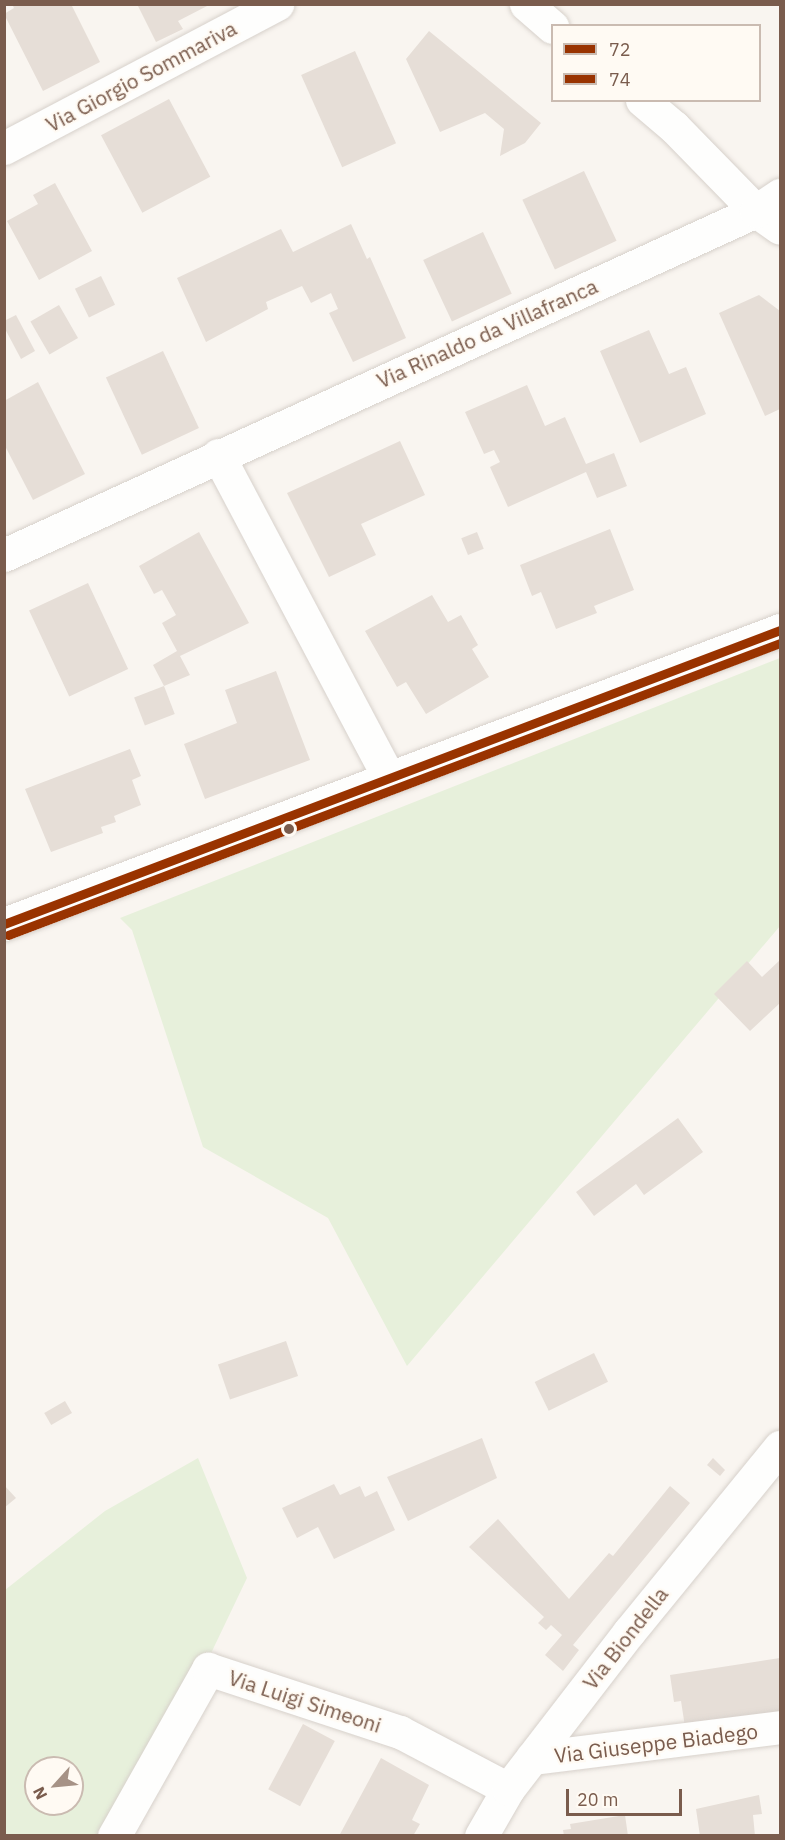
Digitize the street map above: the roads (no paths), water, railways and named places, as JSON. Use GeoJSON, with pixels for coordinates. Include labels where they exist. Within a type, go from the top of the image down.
{"type":"FeatureCollection","features":[{"type":"Feature","properties":{"kind":"street","name":"Via Giorgio Sommariva"},"geometry":{"type":"LineString","coordinates":[[4,148],[277,4]]}},
{"type":"Feature","properties":{"kind":"street"},"geometry":{"type":"LineString","coordinates":[[526,4],[551,26]]}},
{"type":"Feature","properties":{"kind":"street"},"geometry":{"type":"LineString","coordinates":[[644,102],[772,211]]}},
{"type":"Feature","properties":{"kind":"street","name":"Via Rinaldo da Villafranca"},"geometry":{"type":"LineString","coordinates":[[4,555],[218,455],[772,211]]}},
{"type":"Feature","properties":{"kind":"street"},"geometry":{"type":"LineString","coordinates":[[218,455],[388,776]]}},
{"type":"Feature","properties":{"kind":"street"},"geometry":{"type":"LineString","coordinates":[[4,924],[388,776],[780,630]]}},
{"type":"Feature","properties":{"kind":"street","name":"Via Biondella"},"geometry":{"type":"LineString","coordinates":[[481,1836],[508,1789],[636,1623],[780,1447]]}},
{"type":"Feature","properties":{"kind":"street","name":"Via Luigi Simeoni"},"geometry":{"type":"LineString","coordinates":[[114,1836],[207,1669],[400,1732],[508,1789]]}},
{"type":"Feature","properties":{"kind":"street","name":"Via Giuseppe Biadego"},"geometry":{"type":"LineString","coordinates":[[532,1758],[780,1727]]}}]}
